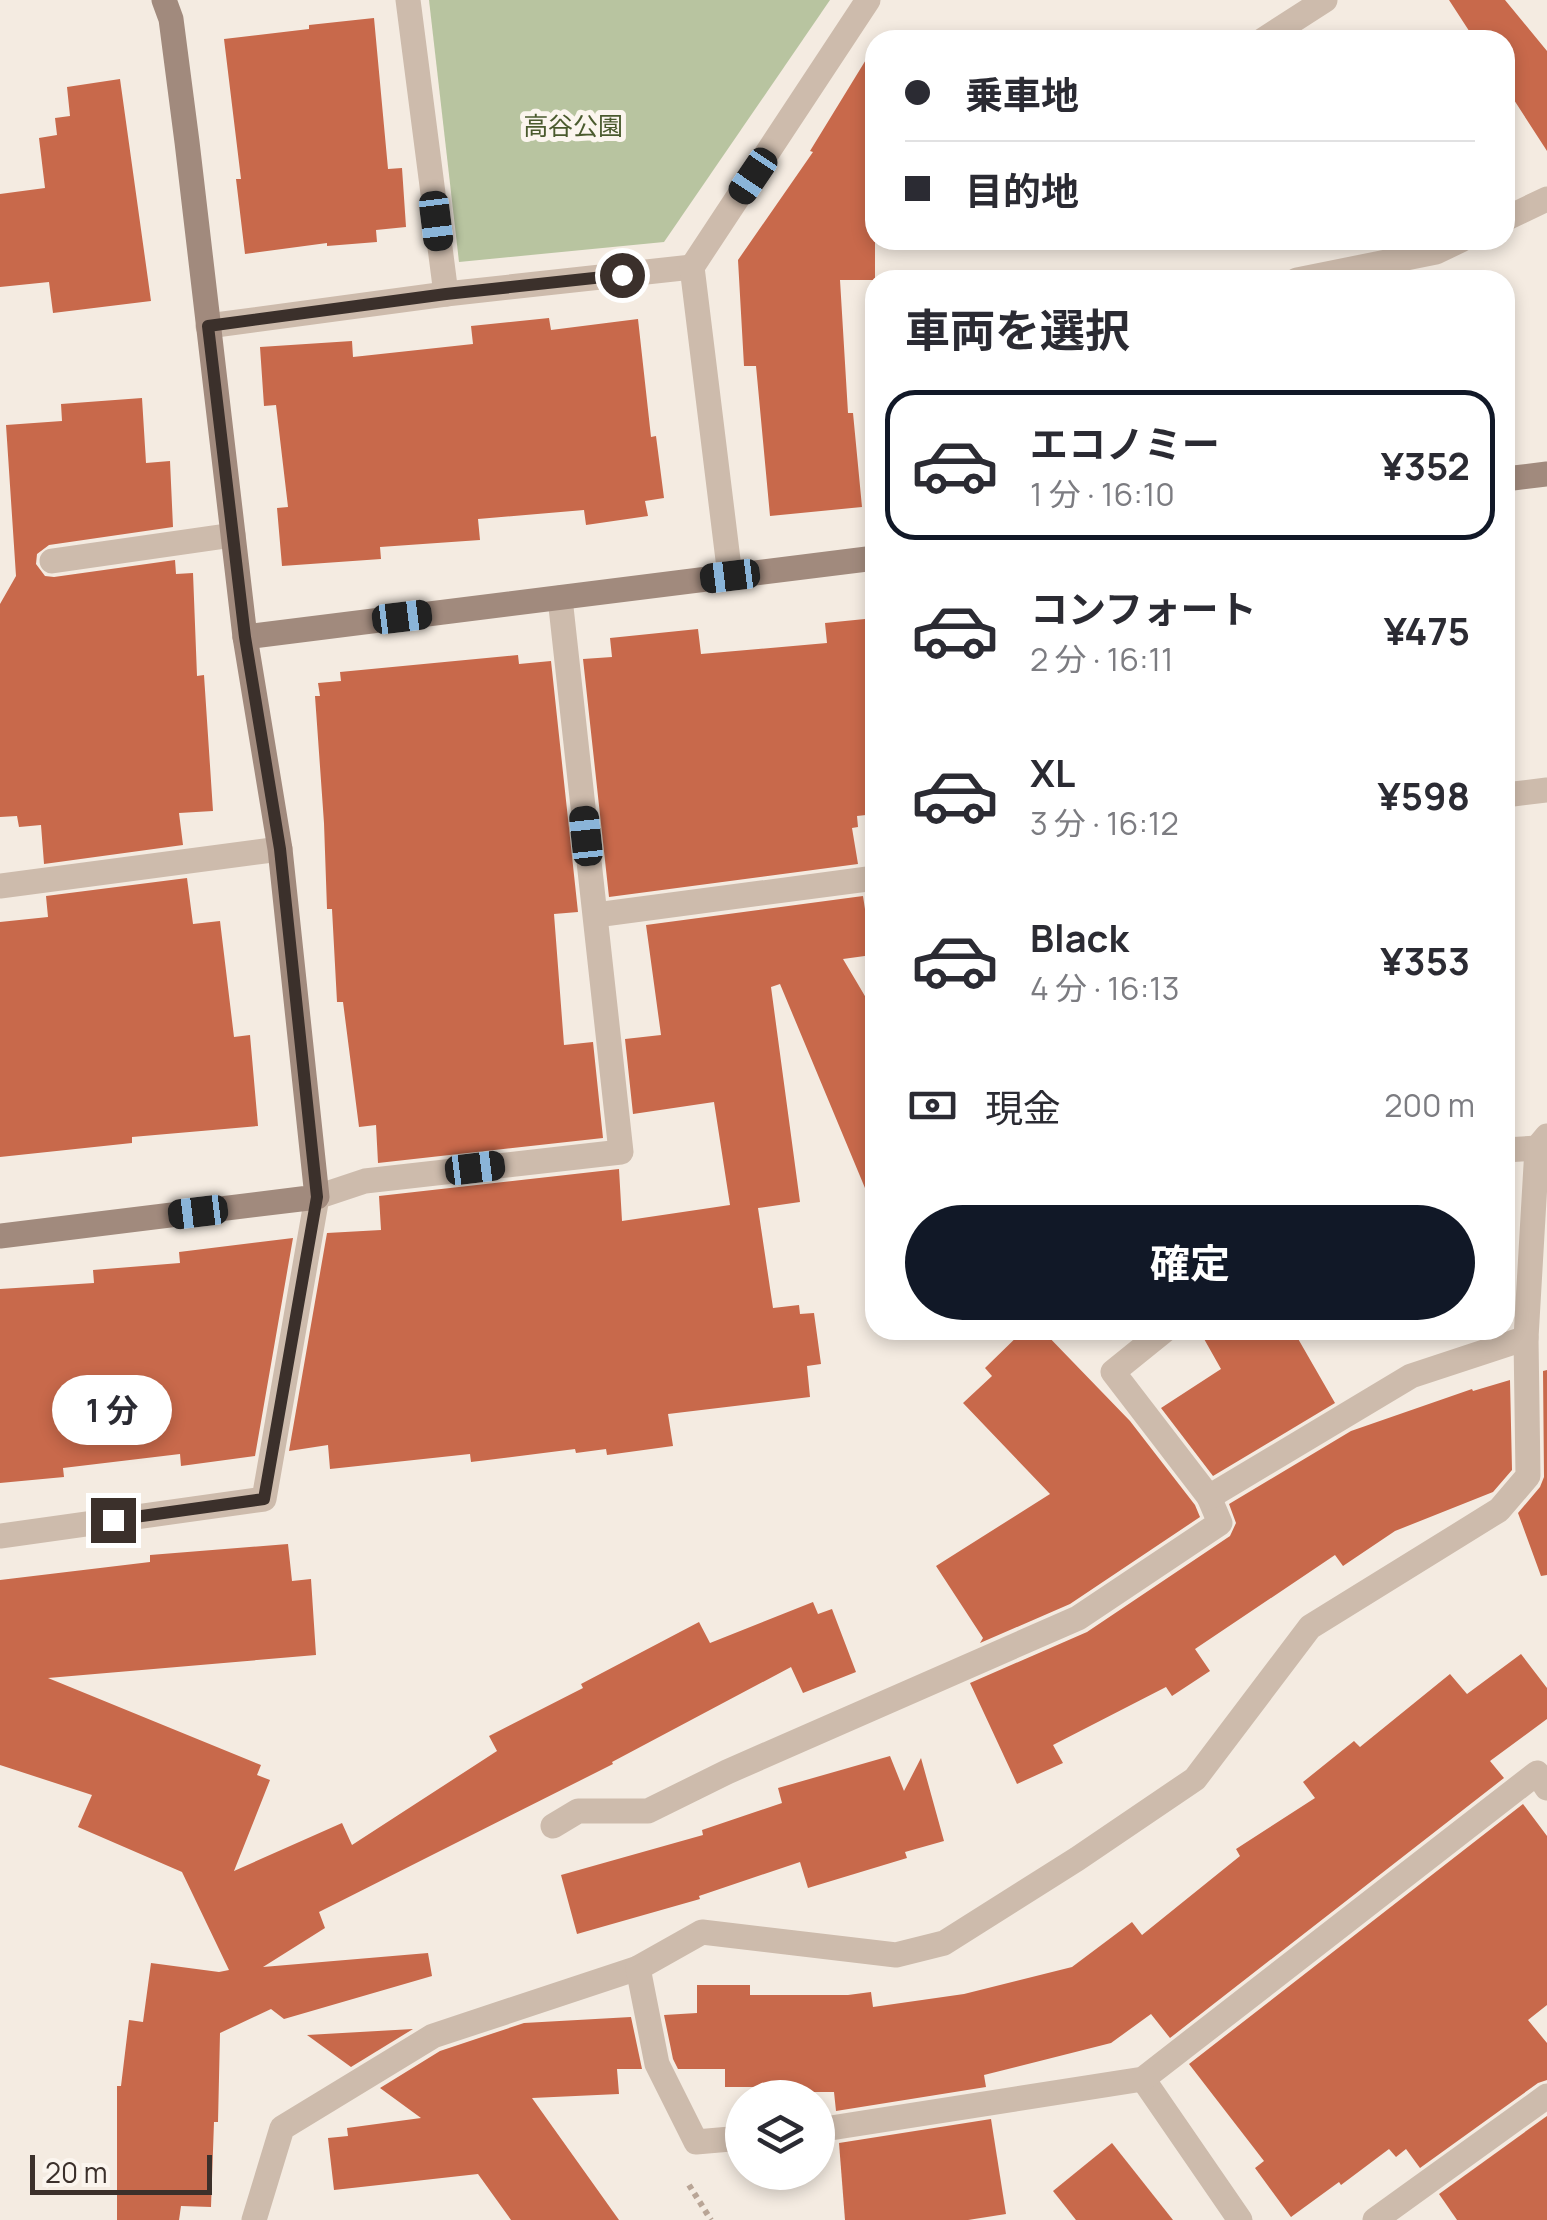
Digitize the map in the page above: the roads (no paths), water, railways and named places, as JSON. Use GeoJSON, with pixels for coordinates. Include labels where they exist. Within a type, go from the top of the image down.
{"type":"FeatureCollection","features":[{"type":"Feature","properties":{"kind":"street"},"geometry":{"type":"LineString","coordinates":[[0,1536],[264,1499],[317,1197],[280,849],[245,637],[185,124],[164,0]]}},
{"type":"Feature","properties":{"kind":"street"},"geometry":{"type":"LineString","coordinates":[[408,0],[446,294]]}},
{"type":"Feature","properties":{"kind":"street"},"geometry":{"type":"LineString","coordinates":[[730,576],[692,267],[868,0]]}},
{"type":"Feature","properties":{"kind":"street"},"geometry":{"type":"LineString","coordinates":[[1278,30],[1324,0]]}},
{"type":"Feature","properties":{"kind":"street"},"geometry":{"type":"LineString","coordinates":[[1515,214],[1547,199]]}},
{"type":"Feature","properties":{"kind":"street"},"geometry":{"type":"LineString","coordinates":[[1347,270],[1440,250]]}},
{"type":"Feature","properties":{"kind":"street"},"geometry":{"type":"LineString","coordinates":[[208,326],[692,267]]}},
{"type":"Feature","properties":{"kind":"street"},"geometry":{"type":"LineString","coordinates":[[1515,478],[1547,474]]}},
{"type":"Feature","properties":{"kind":"street"},"geometry":{"type":"LineString","coordinates":[[52,561],[233,535]]}},
{"type":"Feature","properties":{"kind":"street"},"geometry":{"type":"LineString","coordinates":[[245,637],[865,559]]}},
{"type":"Feature","properties":{"kind":"street"},"geometry":{"type":"LineString","coordinates":[[0,1236],[317,1197],[365,1181],[621,1152],[560,598]]}},
{"type":"Feature","properties":{"kind":"street"},"geometry":{"type":"LineString","coordinates":[[1515,794],[1547,790]]}},
{"type":"Feature","properties":{"kind":"street"},"geometry":{"type":"LineString","coordinates":[[0,886],[280,849]]}},
{"type":"Feature","properties":{"kind":"street"},"geometry":{"type":"LineString","coordinates":[[596,915],[865,879]]}},
{"type":"Feature","properties":{"kind":"street"},"geometry":{"type":"LineString","coordinates":[[254,2220],[282,2128],[433,2036],[638,1968],[702,1932],[896,1955],[944,1943],[1195,1779],[1310,1627],[1498,1510],[1528,1476],[1526,1338],[1542,1142],[1515,1148]]}},
{"type":"Feature","properties":{"kind":"street"},"geometry":{"type":"LineString","coordinates":[[1208,1497],[1411,1376],[1526,1338]]}},
{"type":"Feature","properties":{"kind":"street"},"geometry":{"type":"LineString","coordinates":[[553,1826],[578,1810],[648,1810],[1078,1618],[1220,1522],[1208,1497],[1113,1372],[1153,1340]]}},
{"type":"Feature","properties":{"kind":"street"},"geometry":{"type":"LineString","coordinates":[[835,2127],[1143,2080],[1538,1773],[1547,1788]]}},
{"type":"Feature","properties":{"kind":"street"},"geometry":{"type":"LineString","coordinates":[[638,1968],[657,2064],[696,2142],[725,2139]]}},
{"type":"Feature","properties":{"kind":"street"},"geometry":{"type":"LineString","coordinates":[[1143,2080],[1240,2220]]}},
{"type":"Feature","properties":{"kind":"street"},"geometry":{"type":"LineString","coordinates":[[1374,2220],[1547,2096]]}},
{"type":"Feature","properties":{"kind":"park label","name":"高谷公園"},"geometry":{"type":"Point","coordinates":[573,125]}}]}
